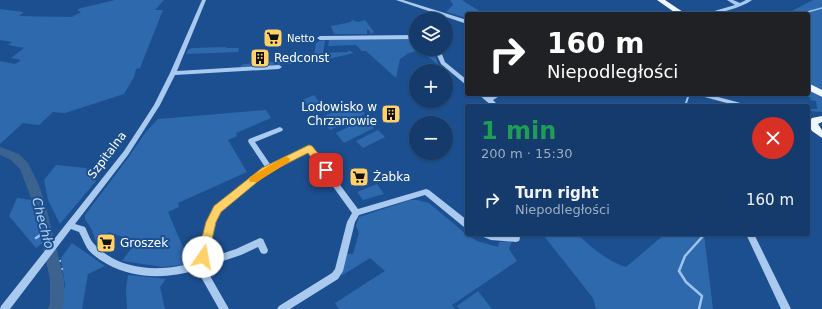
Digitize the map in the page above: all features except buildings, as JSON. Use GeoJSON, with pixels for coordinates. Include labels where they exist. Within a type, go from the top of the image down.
{"type":"FeatureCollection","features":[{"type":"Feature","properties":{"kind":"main road"},"geometry":{"type":"LineString","coordinates":[[660,0],[679,12]]}},
{"type":"Feature","properties":{"kind":"main road"},"geometry":{"type":"LineString","coordinates":[[810,87],[822,94]]}},
{"type":"Feature","properties":{"kind":"main road"},"geometry":{"type":"LineString","coordinates":[[815,120],[813,126],[818,133]]}},
{"type":"Feature","properties":{"kind":"street","name":"Szpitalna"},"geometry":{"type":"LineString","coordinates":[[4,309],[36,266],[126,153],[157,105],[173,73],[204,0]]}},
{"type":"Feature","properties":{"kind":"street"},"geometry":{"type":"LineString","coordinates":[[398,0],[437,12]]}},
{"type":"Feature","properties":{"kind":"street"},"geometry":{"type":"LineString","coordinates":[[729,0],[740,5]]}},
{"type":"Feature","properties":{"kind":"street"},"geometry":{"type":"LineString","coordinates":[[714,12],[740,5],[750,0]]}},
{"type":"Feature","properties":{"kind":"street"},"geometry":{"type":"LineString","coordinates":[[453,17],[465,21]]}},
{"type":"Feature","properties":{"kind":"street"},"geometry":{"type":"LineString","coordinates":[[320,38],[409,37]]}},
{"type":"Feature","properties":{"kind":"street"},"geometry":{"type":"LineString","coordinates":[[440,56],[443,63],[465,81]]}},
{"type":"Feature","properties":{"kind":"street"},"geometry":{"type":"LineString","coordinates":[[173,73],[278,67]]}},
{"type":"Feature","properties":{"kind":"street"},"geometry":{"type":"LineString","coordinates":[[484,96],[494,104]]}},
{"type":"Feature","properties":{"kind":"street"},"geometry":{"type":"LineString","coordinates":[[489,100],[496,96]]}},
{"type":"Feature","properties":{"kind":"street"},"geometry":{"type":"LineString","coordinates":[[704,96],[726,104]]}},
{"type":"Feature","properties":{"kind":"street"},"geometry":{"type":"LineString","coordinates":[[706,96],[738,104]]}},
{"type":"Feature","properties":{"kind":"street"},"geometry":{"type":"LineString","coordinates":[[269,168],[251,141],[280,129]]}},
{"type":"Feature","properties":{"kind":"street"},"geometry":{"type":"LineString","coordinates":[[199,265],[203,257],[211,222],[218,209],[269,168],[309,148],[356,213]]}},
{"type":"Feature","properties":{"kind":"street"},"geometry":{"type":"LineString","coordinates":[[282,309],[335,276],[339,271],[351,222],[356,213],[426,192],[465,222]]}},
{"type":"Feature","properties":{"kind":"street"},"geometry":{"type":"LineString","coordinates":[[69,224],[82,229],[90,246],[118,266],[142,271],[164,273],[189,269],[238,252],[260,242],[264,250]]}},
{"type":"Feature","properties":{"kind":"street"},"geometry":{"type":"LineString","coordinates":[[500,236],[516,238]]}},
{"type":"Feature","properties":{"kind":"street"},"geometry":{"type":"LineString","coordinates":[[751,236],[786,309]]}},
{"type":"Feature","properties":{"kind":"street"},"geometry":{"type":"LineString","coordinates":[[199,265],[224,309]]}},
{"type":"Feature","properties":{"kind":"shaded area"},"geometry":{"type":"Polygon","coordinates":[[[115,0],[164,0],[155,10],[163,10],[140,68],[136,69],[134,77],[124,94],[65,113],[53,112],[39,125],[23,123],[0,144],[0,61],[15,64],[21,60],[11,58],[24,48],[8,45],[12,42],[0,40],[0,9],[24,12],[19,16],[72,17],[81,12],[77,10],[81,8],[115,0]]]}},
{"type":"Feature","properties":{"kind":"shaded area"},"geometry":{"type":"Polygon","coordinates":[[[450,0],[462,0],[481,12],[465,12],[465,17],[453,14],[453,12],[446,12],[453,5],[450,0]]]}},
{"type":"Feature","properties":{"kind":"shaded area"},"geometry":{"type":"Polygon","coordinates":[[[813,0],[822,0],[822,92],[810,85],[810,12],[790,12],[813,0]]]}},
{"type":"Feature","properties":{"kind":"shaded area"},"geometry":{"type":"Polygon","coordinates":[[[352,20],[358,22],[365,20],[374,32],[371,34],[369,30],[367,30],[367,34],[334,34],[331,26],[351,22],[352,20]]]}},
{"type":"Feature","properties":{"kind":"shaded area"},"geometry":{"type":"Polygon","coordinates":[[[409,39],[409,53],[400,59],[396,78],[366,51],[362,51],[356,45],[328,46],[329,40],[409,39]]]}},
{"type":"Feature","properties":{"kind":"shaded area"},"geometry":{"type":"Polygon","coordinates":[[[325,40],[323,53],[348,52],[348,50],[354,53],[315,62],[240,66],[244,64],[308,59],[314,55],[316,43],[325,40]]]}},
{"type":"Feature","properties":{"kind":"shaded area"},"geometry":{"type":"Polygon","coordinates":[[[227,47],[226,48],[239,48],[238,52],[186,54],[188,50],[192,48],[227,47]]]}},
{"type":"Feature","properties":{"kind":"shaded area"},"geometry":{"type":"Polygon","coordinates":[[[427,56],[435,56],[437,64],[427,56]]]}},
{"type":"Feature","properties":{"kind":"shaded area"},"geometry":{"type":"Polygon","coordinates":[[[810,90],[822,98],[822,112],[810,111],[810,109],[817,109],[816,101],[810,100],[811,98],[806,96],[810,96],[810,90]]]}},
{"type":"Feature","properties":{"kind":"shaded area"},"geometry":{"type":"Polygon","coordinates":[[[314,95],[324,108],[313,113],[303,100],[314,95]]]}},
{"type":"Feature","properties":{"kind":"shaded area"},"geometry":{"type":"Polygon","coordinates":[[[354,102],[365,114],[330,130],[320,118],[354,102]]]}},
{"type":"Feature","properties":{"kind":"shaded area"},"geometry":{"type":"Polygon","coordinates":[[[266,110],[271,118],[236,133],[237,136],[228,140],[247,172],[178,203],[179,207],[168,212],[190,264],[163,267],[122,261],[136,242],[109,232],[97,244],[92,230],[85,219],[85,215],[145,133],[158,119],[266,110]]]}},
{"type":"Feature","properties":{"kind":"shaded area"},"geometry":{"type":"Polygon","coordinates":[[[365,119],[374,128],[344,143],[336,133],[365,119]]]}},
{"type":"Feature","properties":{"kind":"shaded area"},"geometry":{"type":"Polygon","coordinates":[[[378,130],[385,137],[363,148],[356,141],[378,130]]]}},
{"type":"Feature","properties":{"kind":"shaded area"},"geometry":{"type":"Polygon","coordinates":[[[56,165],[86,168],[96,181],[60,224],[48,200],[44,180],[56,165]]]}},
{"type":"Feature","properties":{"kind":"shaded area"},"geometry":{"type":"Polygon","coordinates":[[[377,184],[384,194],[363,200],[357,192],[377,184]]]}},
{"type":"Feature","properties":{"kind":"shaded area"},"geometry":{"type":"Polygon","coordinates":[[[17,198],[32,200],[43,243],[36,248],[9,216],[17,198]]]}},
{"type":"Feature","properties":{"kind":"shaded area"},"geometry":{"type":"Polygon","coordinates":[[[410,200],[429,203],[465,233],[465,236],[498,247],[499,242],[512,241],[509,249],[517,261],[452,305],[455,309],[339,309],[335,303],[385,271],[370,258],[341,276],[346,254],[353,254],[359,233],[356,226],[359,217],[410,200]]]}},
{"type":"Feature","properties":{"kind":"shaded area"},"geometry":{"type":"Polygon","coordinates":[[[544,236],[579,236],[606,257],[626,267],[663,236],[704,236],[713,309],[596,309],[593,298],[544,236]]]}},
{"type":"Feature","properties":{"kind":"shaded area"},"geometry":{"type":"Polygon","coordinates":[[[72,243],[105,266],[88,274],[82,309],[60,309],[65,285],[61,258],[72,243]]]}},
{"type":"Feature","properties":{"kind":"shaded area"},"geometry":{"type":"Polygon","coordinates":[[[128,275],[166,279],[160,287],[165,309],[127,309],[126,289],[128,275]]]}},
{"type":"Feature","properties":{"kind":"shaded area"},"geometry":{"type":"Polygon","coordinates":[[[478,291],[492,309],[459,309],[457,306],[478,291]]]}},
{"type":"Feature","properties":{"kind":"waterway"},"geometry":{"type":"LineString","coordinates":[[807,12],[822,8]]}},
{"type":"Feature","properties":{"kind":"waterway"},"geometry":{"type":"LineString","coordinates":[[686,104],[688,96]]}},
{"type":"Feature","properties":{"kind":"waterway","name":"Chechło"},"geometry":{"type":"LineString","coordinates":[[0,151],[15,157],[24,166],[39,203],[57,279],[57,302],[55,309]]}},
{"type":"Feature","properties":{"kind":"waterway"},"geometry":{"type":"LineString","coordinates":[[36,238],[45,232]]}},
{"type":"Feature","properties":{"kind":"waterway"},"geometry":{"type":"LineString","coordinates":[[699,309],[702,296],[686,282],[679,271],[685,256],[703,236]]}},
{"type":"Feature","properties":{"kind":"waterway","name":"Chechło"},"geometry":{"type":"LineString","coordinates":[[54,264],[60,261]]}},
{"type":"Feature","properties":{"kind":"waterway","name":"Chechło"},"geometry":{"type":"LineString","coordinates":[[56,272],[62,269]]}},
{"type":"Feature","properties":{"kind":"slow traffic"},"geometry":{"type":"LineString","coordinates":[[254,179],[269,168],[286,159]]}},
{"type":"Feature","properties":{"kind":"place","name":"Netto"},"geometry":{"type":"Point","coordinates":[273,38]}},
{"type":"Feature","properties":{"kind":"place","name":"Redconst"},"geometry":{"type":"Point","coordinates":[260,58]}},
{"type":"Feature","properties":{"kind":"place","name":"Lodowisko w Chrzanowie"},"geometry":{"type":"Point","coordinates":[391,114]}},
{"type":"Feature","properties":{"kind":"place","name":"Żabka"},"geometry":{"type":"Point","coordinates":[359,177]}},
{"type":"Feature","properties":{"kind":"place","name":"Groszek"},"geometry":{"type":"Point","coordinates":[106,243]}},
{"type":"Feature","properties":{"kind":"route"},"geometry":{"type":"LineString","coordinates":[[203,257],[211,222],[218,209],[265,171],[309,148],[326,170]]}}]}
